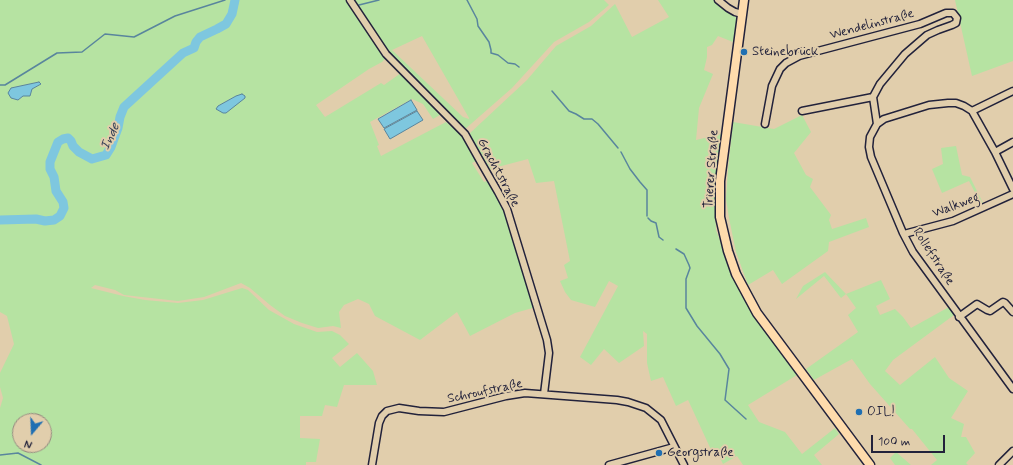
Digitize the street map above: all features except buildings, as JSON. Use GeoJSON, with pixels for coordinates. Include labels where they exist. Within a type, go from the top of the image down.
{"type":"FeatureCollection","features":[{"type":"Feature","properties":{"kind":"main road","name":"Trierer Straße"},"geometry":{"type":"LineString","coordinates":[[744,0],[720,181],[720,217],[728,251],[736,274],[758,313],[870,465]]}},
{"type":"Feature","properties":{"kind":"street","name":"Grachtstraße"},"geometry":{"type":"LineString","coordinates":[[350,0],[386,54],[466,134],[507,209],[550,353],[544,394]]}},
{"type":"Feature","properties":{"kind":"street"},"geometry":{"type":"LineString","coordinates":[[718,0],[728,8],[742,14]]}},
{"type":"Feature","properties":{"kind":"street","name":"Wendelinstraße"},"geometry":{"type":"LineString","coordinates":[[765,124],[772,86],[780,70],[786,63],[798,56],[920,24],[946,13],[953,13],[957,18],[956,23],[952,26],[927,35],[905,54],[880,84],[873,97]]}},
{"type":"Feature","properties":{"kind":"street"},"geometry":{"type":"LineString","coordinates":[[972,111],[1013,91]]}},
{"type":"Feature","properties":{"kind":"street"},"geometry":{"type":"LineString","coordinates":[[802,111],[873,97],[876,124],[884,119],[929,105],[956,103],[972,111],[995,152],[1013,189]]}},
{"type":"Feature","properties":{"kind":"street","name":"Rollefstraße"},"geometry":{"type":"LineString","coordinates":[[876,124],[870,137],[869,147],[871,157],[913,252],[1013,389]]}},
{"type":"Feature","properties":{"kind":"street"},"geometry":{"type":"LineString","coordinates":[[995,152],[1013,142]]}},
{"type":"Feature","properties":{"kind":"street","name":"Walkweg"},"geometry":{"type":"LineString","coordinates":[[904,234],[953,221],[1013,194]]}},
{"type":"Feature","properties":{"kind":"street"},"geometry":{"type":"LineString","coordinates":[[960,317],[977,304],[990,311],[1003,302],[1013,312]]}},
{"type":"Feature","properties":{"kind":"street","name":"Schroufstraße"},"geometry":{"type":"LineString","coordinates":[[372,465],[379,423],[382,416],[387,411],[399,408],[419,412],[444,412],[506,396],[525,393],[617,400],[638,404],[654,413],[661,420],[684,465]]}},
{"type":"Feature","properties":{"kind":"street"},"geometry":{"type":"LineString","coordinates":[[609,465],[674,447]]}},
{"type":"Feature","properties":{"kind":"street"},"geometry":{"type":"LineString","coordinates":[[999,465],[1013,451]]}},
{"type":"Feature","properties":{"kind":"green space"},"geometry":{"type":"Polygon","coordinates":[[[0,0],[604,0],[609,5],[589,22],[554,42],[512,88],[464,130],[389,54],[382,62],[369,69],[316,105],[325,117],[381,83],[384,85],[401,73],[440,115],[433,119],[423,104],[412,99],[370,122],[379,145],[377,146],[381,156],[446,122],[463,136],[478,160],[472,163],[484,182],[490,180],[506,209],[536,307],[515,313],[470,336],[457,312],[420,340],[375,316],[369,304],[358,299],[344,305],[339,312],[341,328],[333,326],[318,328],[285,316],[250,288],[241,283],[204,297],[178,301],[124,295],[115,290],[95,285],[91,288],[145,300],[178,303],[203,300],[242,288],[248,290],[269,310],[294,324],[317,332],[332,331],[340,335],[349,344],[332,358],[340,367],[357,353],[373,371],[377,385],[344,385],[337,407],[325,405],[322,416],[300,416],[300,438],[320,439],[316,462],[306,462],[306,465],[0,465],[0,408],[3,398],[0,387],[0,373],[14,344],[7,316],[0,312],[0,0]],[[422,36],[392,50],[463,117],[469,119],[469,118],[422,36]],[[39,82],[11,88],[11,98],[18,100],[23,96],[30,96],[32,89],[41,84],[39,82]],[[236,96],[218,106],[226,113],[230,110],[236,96]]]}},
{"type":"Feature","properties":{"kind":"green space"},"geometry":{"type":"Polygon","coordinates":[[[658,0],[714,0],[737,18],[733,42],[718,36],[712,45],[707,47],[707,57],[704,70],[713,74],[699,108],[696,140],[721,134],[715,202],[716,230],[736,283],[756,318],[797,375],[748,405],[759,422],[785,432],[802,454],[835,428],[839,434],[814,455],[822,465],[743,465],[737,456],[723,464],[717,452],[713,454],[688,400],[676,406],[663,377],[651,381],[647,363],[647,334],[643,331],[644,346],[619,363],[604,349],[591,365],[580,357],[618,286],[609,281],[595,307],[571,300],[560,281],[568,278],[564,265],[570,261],[554,181],[536,183],[528,159],[490,169],[469,134],[527,80],[556,46],[591,26],[615,4],[632,37],[669,17],[658,0]]]}},
{"type":"Feature","properties":{"kind":"green space"},"geometry":{"type":"Polygon","coordinates":[[[955,0],[1013,0],[1013,61],[972,76],[955,0]]]}},
{"type":"Feature","properties":{"kind":"green space"},"geometry":{"type":"Polygon","coordinates":[[[802,115],[811,132],[794,153],[806,175],[813,179],[810,187],[831,215],[829,220],[832,229],[866,218],[869,227],[829,242],[828,251],[782,284],[773,270],[748,285],[736,252],[726,199],[733,122],[774,129],[802,115]]]}},
{"type":"Feature","properties":{"kind":"green space"},"geometry":{"type":"Polygon","coordinates":[[[956,146],[962,175],[970,177],[984,205],[982,206],[969,181],[942,193],[932,169],[943,164],[941,148],[956,146]]]}},
{"type":"Feature","properties":{"kind":"green space"},"geometry":{"type":"Polygon","coordinates":[[[825,272],[846,294],[841,298],[824,276],[796,299],[803,286],[825,272]]]}},
{"type":"Feature","properties":{"kind":"green space"},"geometry":{"type":"Polygon","coordinates":[[[881,280],[890,299],[876,306],[880,315],[895,309],[911,328],[949,307],[954,315],[893,360],[885,371],[900,385],[935,357],[949,378],[968,391],[951,418],[964,424],[961,437],[966,437],[975,453],[966,463],[968,465],[931,465],[937,460],[912,429],[910,429],[870,384],[852,359],[814,380],[806,369],[858,332],[848,315],[856,308],[846,294],[881,280]]]}},
{"type":"Feature","properties":{"kind":"green space"},"geometry":{"type":"Polygon","coordinates":[[[896,452],[911,465],[895,465],[890,458],[896,452]]]}},
{"type":"Feature","properties":{"kind":"water"},"geometry":{"type":"Polygon","coordinates":[[[39,82],[41,84],[32,89],[30,96],[23,96],[18,100],[11,98],[8,93],[11,88],[39,82]]]}},
{"type":"Feature","properties":{"kind":"water"},"geometry":{"type":"Polygon","coordinates":[[[242,94],[245,98],[226,113],[216,109],[218,106],[242,94]]]}},
{"type":"Feature","properties":{"kind":"water"},"geometry":{"type":"Polygon","coordinates":[[[411,100],[417,110],[384,128],[378,119],[411,100]]]}},
{"type":"Feature","properties":{"kind":"water"},"geometry":{"type":"Polygon","coordinates":[[[417,111],[423,120],[390,139],[384,129],[417,111]]]}},
{"type":"Feature","properties":{"kind":"waterway"},"geometry":{"type":"LineString","coordinates":[[0,85],[5,85],[57,53],[82,52],[105,34],[134,37],[175,16],[225,0]]}},
{"type":"Feature","properties":{"kind":"waterway","name":"Inde"},"geometry":{"type":"LineString","coordinates":[[0,220],[36,219],[45,221],[54,220],[60,216],[64,208],[63,202],[56,191],[54,177],[50,169],[50,162],[58,142],[68,138],[79,152],[92,159],[106,155],[111,147],[124,107],[183,53],[194,48],[200,37],[226,24],[232,14],[235,0]]}},
{"type":"Feature","properties":{"kind":"waterway"},"geometry":{"type":"LineString","coordinates":[[359,5],[379,0]]}},
{"type":"Feature","properties":{"kind":"waterway"},"geometry":{"type":"LineString","coordinates":[[467,0],[477,19],[478,26],[489,42],[491,53],[498,55],[508,63],[515,64],[519,67]]}},
{"type":"Feature","properties":{"kind":"waterway"},"geometry":{"type":"LineString","coordinates":[[552,91],[569,111],[584,119],[592,119],[598,124],[618,148]]}},
{"type":"Feature","properties":{"kind":"waterway"},"geometry":{"type":"LineString","coordinates":[[621,152],[630,169],[647,190],[647,216]]}},
{"type":"Feature","properties":{"kind":"waterway"},"geometry":{"type":"LineString","coordinates":[[648,218],[656,223],[659,237],[663,240]]}},
{"type":"Feature","properties":{"kind":"waterway"},"geometry":{"type":"LineString","coordinates":[[676,249],[684,254],[690,268],[686,279],[686,308],[697,326],[720,354],[729,369],[725,400],[746,419]]}},
{"type":"Feature","properties":{"kind":"waterway"},"geometry":{"type":"LineString","coordinates":[[0,455],[18,453],[41,465]]}},
{"type":"Feature","properties":{"kind":"place","name":"Steinebrück"},"geometry":{"type":"Point","coordinates":[744,52]}},
{"type":"Feature","properties":{"kind":"place","name":"OIL!"},"geometry":{"type":"Point","coordinates":[859,412]}},
{"type":"Feature","properties":{"kind":"place","name":"Georgstraße"},"geometry":{"type":"Point","coordinates":[659,453]}}]}
